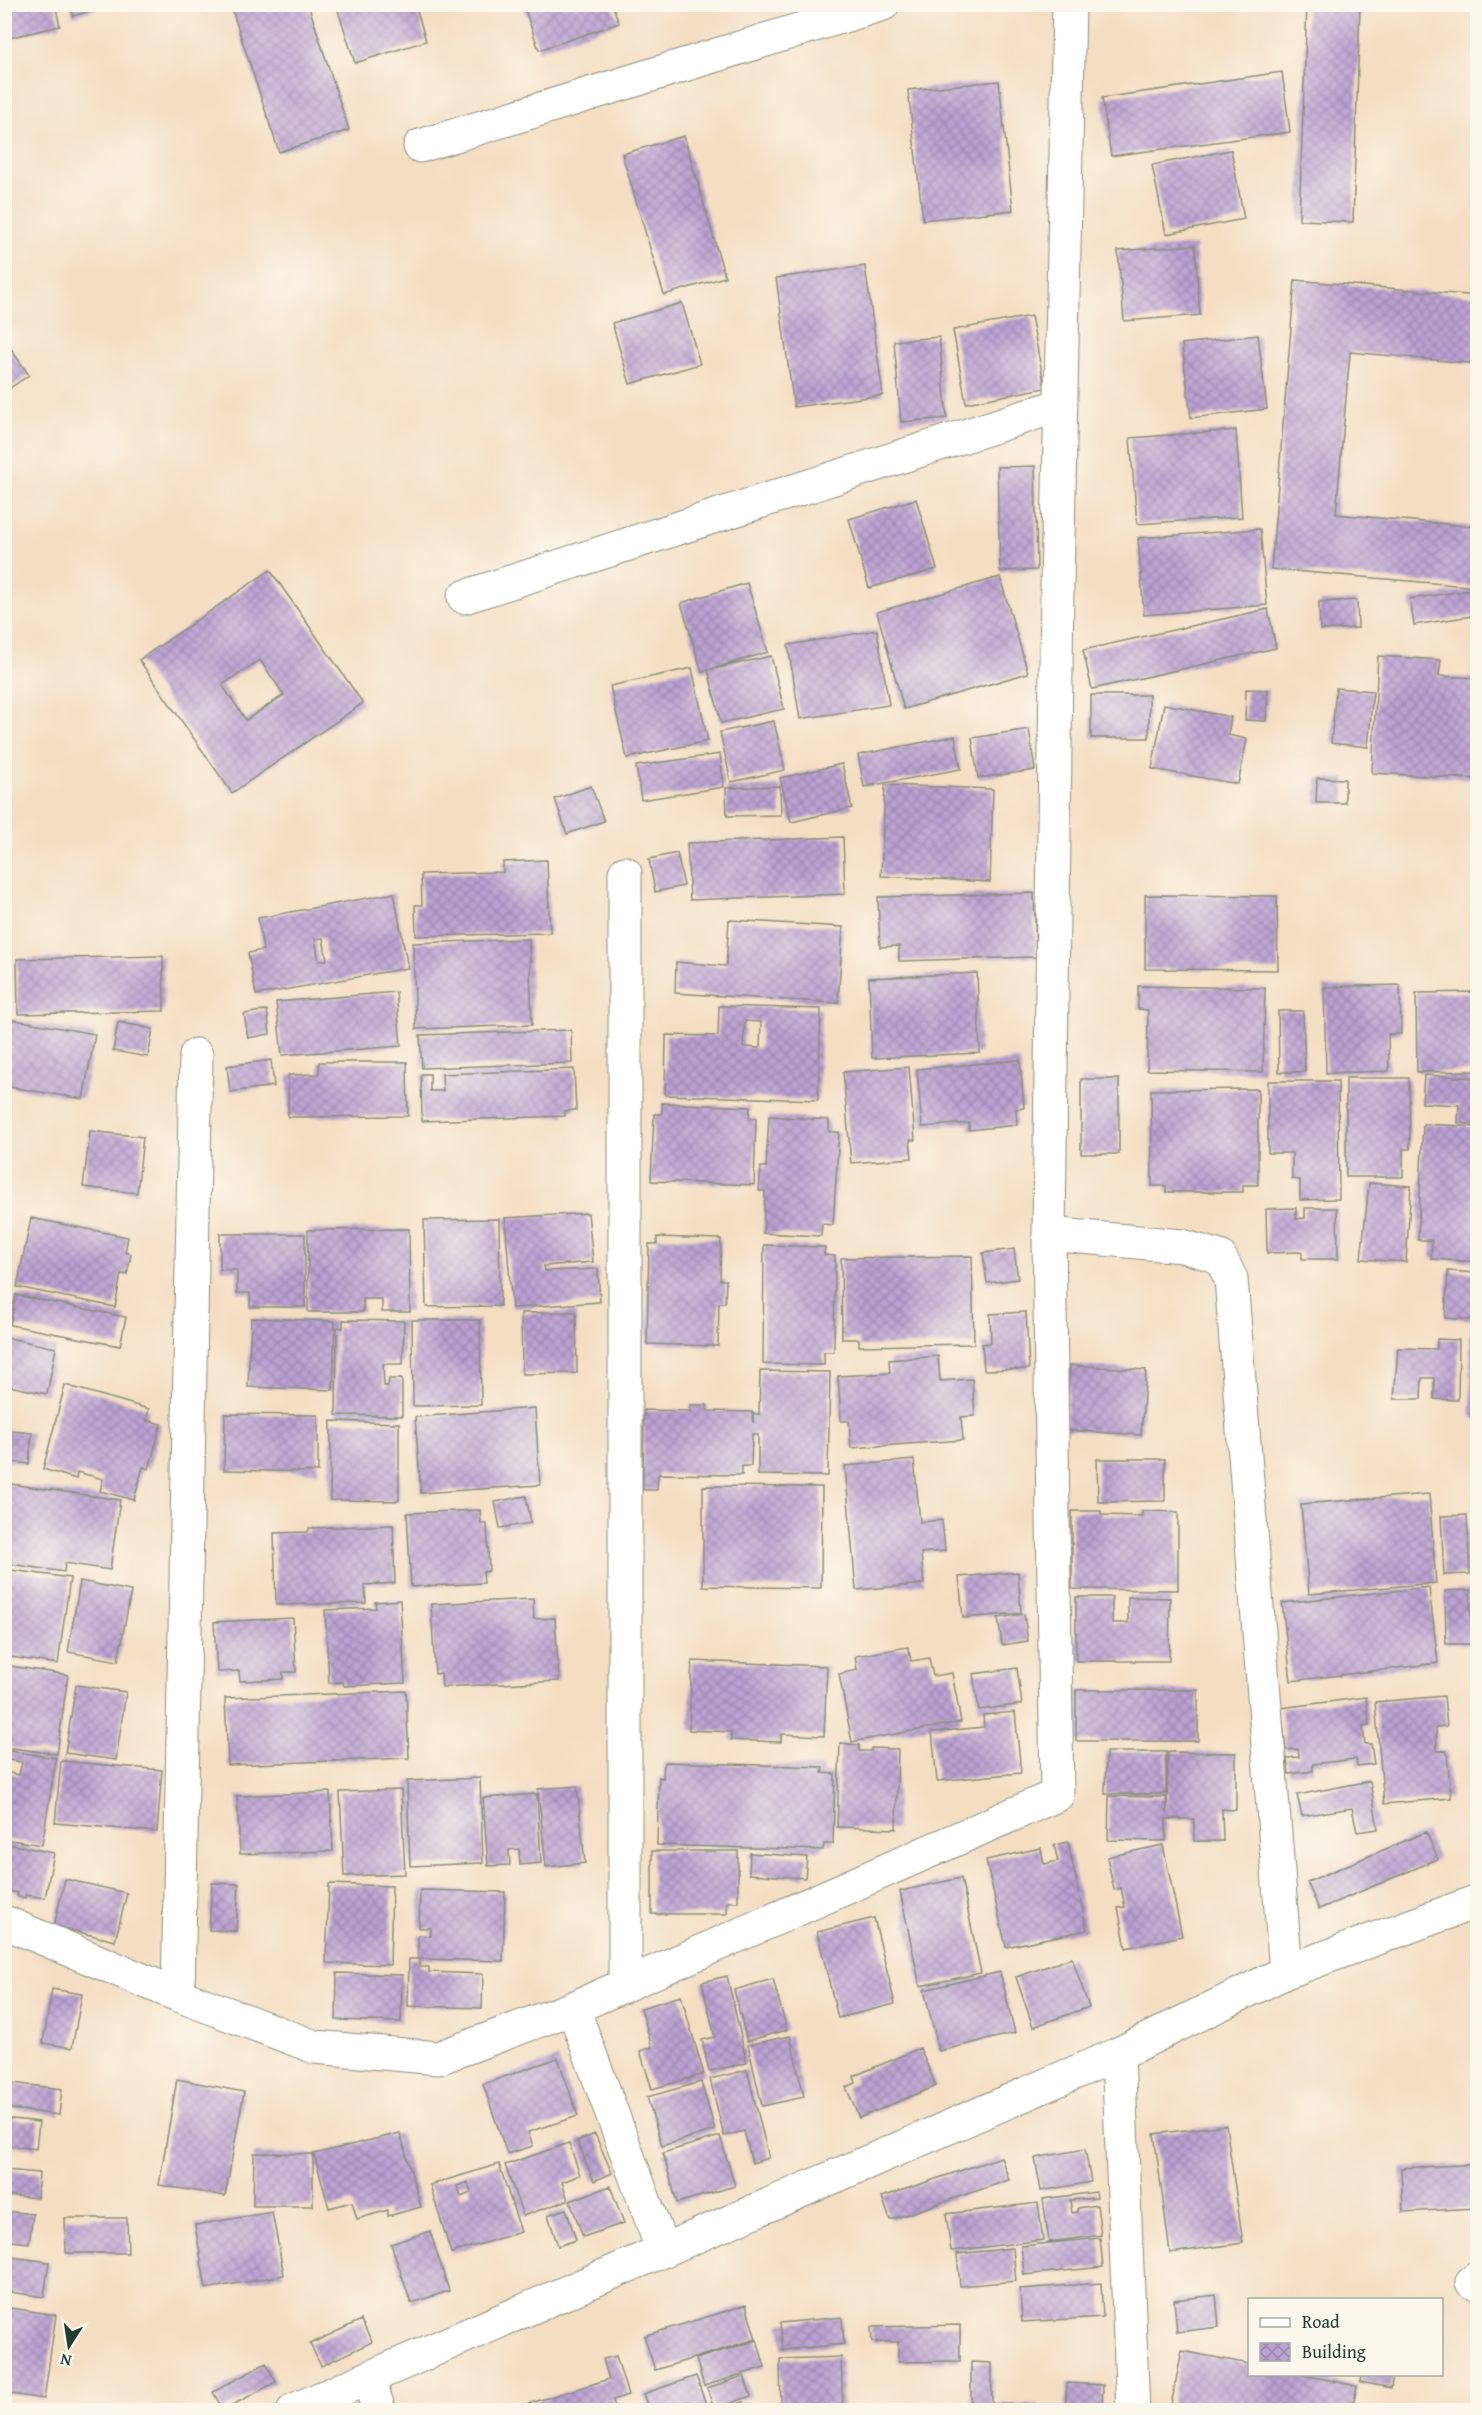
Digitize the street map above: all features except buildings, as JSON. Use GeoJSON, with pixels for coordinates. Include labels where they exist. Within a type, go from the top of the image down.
{"type":"FeatureCollection","features":[{"type":"Feature","properties":{"kind":"street"},"geometry":{"type":"LineString","coordinates":[[420,146],[883,4]]}},
{"type":"Feature","properties":{"kind":"street"},"geometry":{"type":"LineString","coordinates":[[4,1922],[178,1995],[315,2047],[438,2058],[573,2007],[1057,1795],[1049,1234],[1069,4]]}},
{"type":"Feature","properties":{"kind":"street"},"geometry":{"type":"LineString","coordinates":[[464,597],[1061,405]]}},
{"type":"Feature","properties":{"kind":"street"},"geometry":{"type":"LineString","coordinates":[[625,873],[625,1983]]}},
{"type":"Feature","properties":{"kind":"street"},"geometry":{"type":"LineString","coordinates":[[178,1995],[196,1055]]}},
{"type":"Feature","properties":{"kind":"street"},"geometry":{"type":"LineString","coordinates":[[1049,1234],[1182,1246],[1220,1257],[1231,1279],[1286,1972]]}},
{"type":"Feature","properties":{"kind":"street"},"geometry":{"type":"LineString","coordinates":[[294,2410],[1118,2054],[1286,1972],[1478,1901]]}},
{"type":"Feature","properties":{"kind":"street"},"geometry":{"type":"LineString","coordinates":[[573,2007],[663,2251]]}},
{"type":"Feature","properties":{"kind":"street"},"geometry":{"type":"LineString","coordinates":[[1118,2054],[1133,2410]]}},
{"type":"Feature","properties":{"kind":"street"},"geometry":{"type":"LineString","coordinates":[[368,2378],[379,2410]]}}]}
